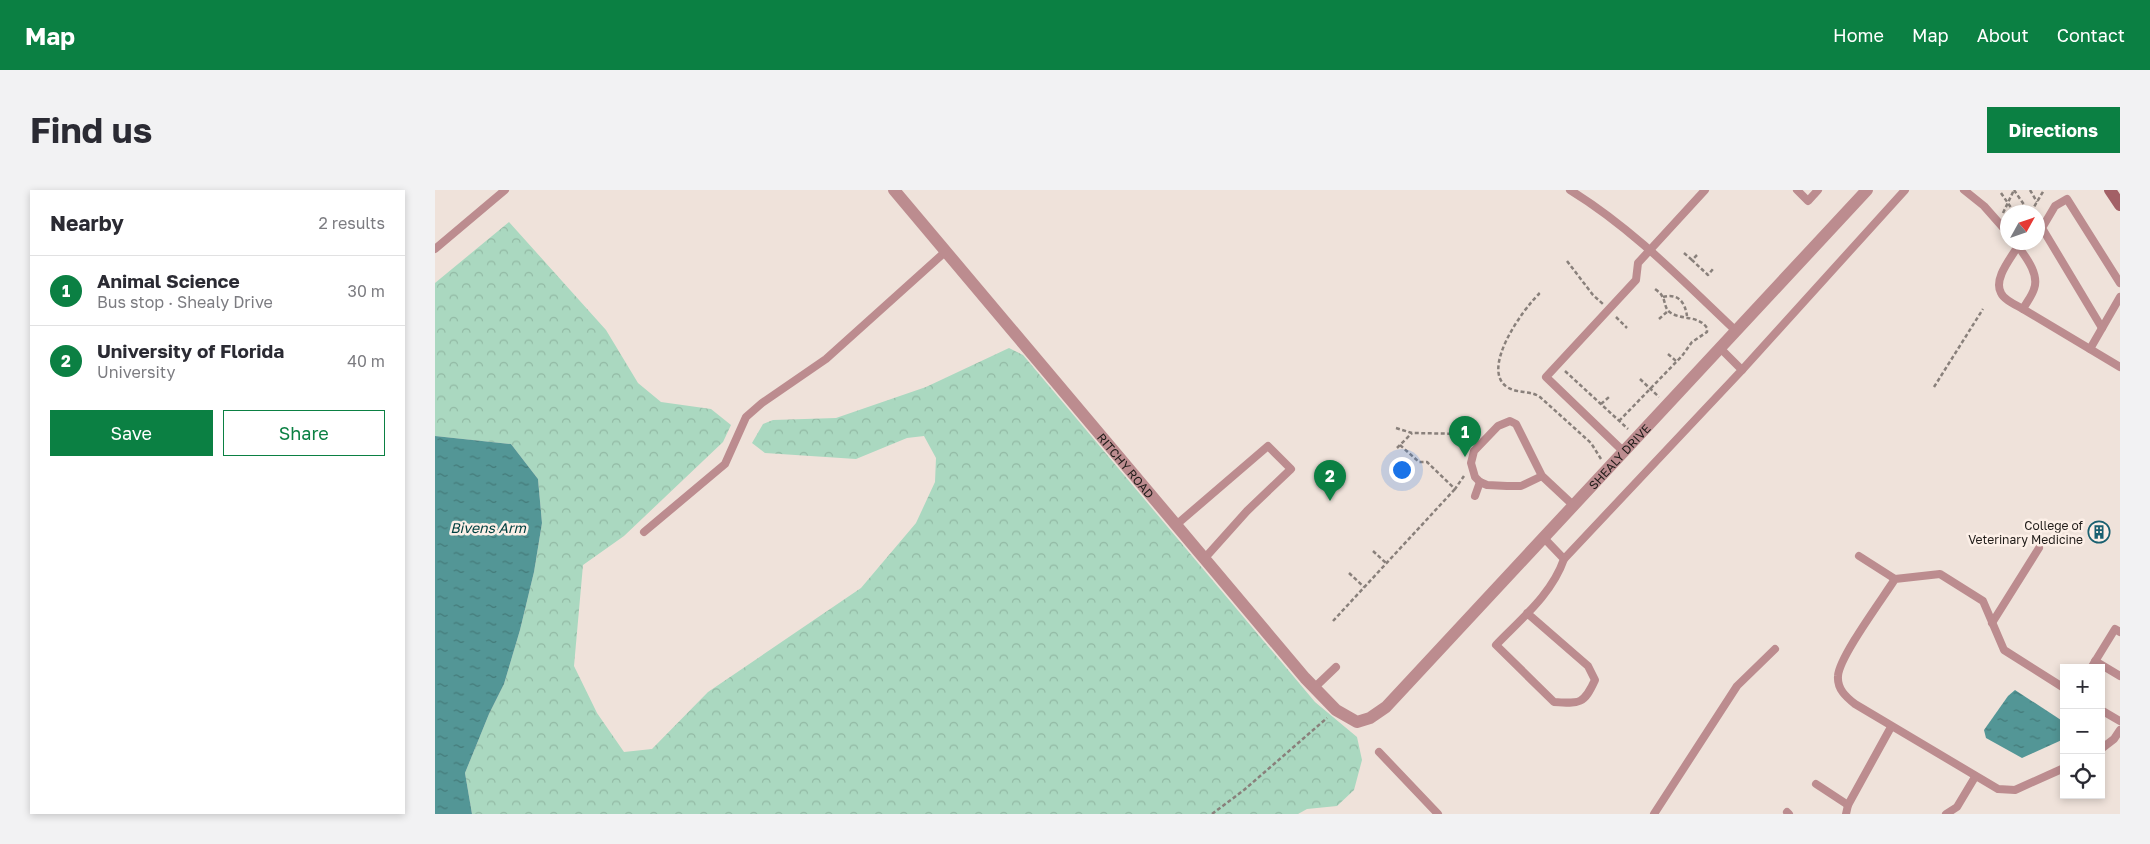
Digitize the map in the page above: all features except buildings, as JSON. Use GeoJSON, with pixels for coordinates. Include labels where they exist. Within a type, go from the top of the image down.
{"type":"FeatureCollection","features":[{"type":"Feature","properties":{"kind":"main road"},"geometry":{"type":"LineString","coordinates":[[2110,190],[2120,205]]}},
{"type":"Feature","properties":{"kind":"street","name":"RITCHY ROAD"},"geometry":{"type":"LineString","coordinates":[[894,190],[1314,688],[1336,710],[1357,722],[1369,718]]}},
{"type":"Feature","properties":{"kind":"street","name":"SHEALY DRIVE"},"geometry":{"type":"LineString","coordinates":[[1369,718],[1386,707],[1867,190]]}},
{"type":"Feature","properties":{"kind":"lane"},"geometry":{"type":"LineString","coordinates":[[435,249],[505,190]]}},
{"type":"Feature","properties":{"kind":"lane"},"geometry":{"type":"LineString","coordinates":[[1570,190],[1595,205],[1626,228],[1736,331]]}},
{"type":"Feature","properties":{"kind":"lane"},"geometry":{"type":"LineString","coordinates":[[1623,451],[1546,377],[1636,280],[1638,263],[1705,190]]}},
{"type":"Feature","properties":{"kind":"lane"},"geometry":{"type":"LineString","coordinates":[[1797,190],[1808,200],[1818,190]]}},
{"type":"Feature","properties":{"kind":"lane"},"geometry":{"type":"LineString","coordinates":[[1527,613],[1588,666],[1595,680],[1588,695],[1575,704],[1554,702],[1496,645],[1550,587],[1560,572],[1565,558],[1742,370],[1905,190]]}},
{"type":"Feature","properties":{"kind":"lane"},"geometry":{"type":"LineString","coordinates":[[1964,190],[1984,206],[2000,224]]}},
{"type":"Feature","properties":{"kind":"lane"},"geometry":{"type":"LineString","coordinates":[[2102,328],[2042,228],[2055,206],[2067,199],[2120,283]]}},
{"type":"Feature","properties":{"kind":"lane"},"geometry":{"type":"LineString","coordinates":[[2013,250],[2000,279],[1999,288],[2004,297],[2120,367]]}},
{"type":"Feature","properties":{"kind":"lane"},"geometry":{"type":"LineString","coordinates":[[2020,250],[2029,264],[2035,280],[2035,288],[2023,310]]}},
{"type":"Feature","properties":{"kind":"lane"},"geometry":{"type":"LineString","coordinates":[[644,532],[725,464],[746,417],[762,402],[826,359],[945,252]]}},
{"type":"Feature","properties":{"kind":"lane"},"geometry":{"type":"LineString","coordinates":[[2090,349],[2120,297]]}},
{"type":"Feature","properties":{"kind":"lane"},"geometry":{"type":"LineString","coordinates":[[1720,348],[1742,370]]}},
{"type":"Feature","properties":{"kind":"lane"},"geometry":{"type":"LineString","coordinates":[[1542,476],[1521,486],[1497,486],[1480,482],[1475,477],[1472,469],[1472,456],[1498,426],[1510,421],[1516,424],[1542,476],[1573,505]]}},
{"type":"Feature","properties":{"kind":"lane"},"geometry":{"type":"LineString","coordinates":[[1176,525],[1268,446],[1291,469],[1247,511],[1204,559]]}},
{"type":"Feature","properties":{"kind":"lane"},"geometry":{"type":"LineString","coordinates":[[1475,496],[1480,482]]}},
{"type":"Feature","properties":{"kind":"lane"},"geometry":{"type":"LineString","coordinates":[[1543,537],[1565,558]]}},
{"type":"Feature","properties":{"kind":"lane"},"geometry":{"type":"LineString","coordinates":[[1993,624],[2039,548]]}},
{"type":"Feature","properties":{"kind":"lane"},"geometry":{"type":"LineString","coordinates":[[1859,556],[1895,579],[1940,574],[1983,601],[2004,650],[2060,685]]}},
{"type":"Feature","properties":{"kind":"lane"},"geometry":{"type":"LineString","coordinates":[[1895,579],[1845,657],[1838,676],[1845,696],[1891,727],[1975,777],[1999,789],[2007,791],[2024,787],[2060,770]]}},
{"type":"Feature","properties":{"kind":"lane"},"geometry":{"type":"LineString","coordinates":[[2093,664],[2115,629],[2120,632]]}},
{"type":"Feature","properties":{"kind":"lane"},"geometry":{"type":"LineString","coordinates":[[1654,814],[1737,686],[1775,649]]}},
{"type":"Feature","properties":{"kind":"lane"},"geometry":{"type":"LineString","coordinates":[[1314,688],[1336,667]]}},
{"type":"Feature","properties":{"kind":"lane"},"geometry":{"type":"LineString","coordinates":[[2105,669],[2120,676]]}},
{"type":"Feature","properties":{"kind":"lane"},"geometry":{"type":"LineString","coordinates":[[2105,712],[2120,721]]}},
{"type":"Feature","properties":{"kind":"lane"},"geometry":{"type":"LineString","coordinates":[[1845,814],[1848,805],[1891,727]]}},
{"type":"Feature","properties":{"kind":"lane"},"geometry":{"type":"LineString","coordinates":[[2105,746],[2114,739],[2120,730]]}},
{"type":"Feature","properties":{"kind":"lane"},"geometry":{"type":"LineString","coordinates":[[1379,752],[1438,814]]}},
{"type":"Feature","properties":{"kind":"lane"},"geometry":{"type":"LineString","coordinates":[[1946,814],[1957,807],[1975,777]]}},
{"type":"Feature","properties":{"kind":"lane"},"geometry":{"type":"LineString","coordinates":[[1816,784],[1848,805]]}},
{"type":"Feature","properties":{"kind":"path"},"geometry":{"type":"LineString","coordinates":[[2008,203],[2014,190],[2025,205]]}},
{"type":"Feature","properties":{"kind":"path"},"geometry":{"type":"LineString","coordinates":[[2030,190],[2037,202]]}},
{"type":"Feature","properties":{"kind":"path"},"geometry":{"type":"LineString","coordinates":[[2035,205],[2044,190]]}},
{"type":"Feature","properties":{"kind":"path"},"geometry":{"type":"LineString","coordinates":[[2001,193],[2008,203]]}},
{"type":"Feature","properties":{"kind":"path"},"geometry":{"type":"LineString","coordinates":[[1684,252],[1708,275],[1713,269]]}},
{"type":"Feature","properties":{"kind":"path"},"geometry":{"type":"LineString","coordinates":[[1692,260],[1697,255]]}},
{"type":"Feature","properties":{"kind":"path"},"geometry":{"type":"LineString","coordinates":[[1567,261],[1593,295],[1603,304]]}},
{"type":"Feature","properties":{"kind":"path"},"geometry":{"type":"LineString","coordinates":[[1619,421],[1677,361],[1692,342],[1705,336],[1707,332],[1704,324],[1687,316],[1676,316],[1668,311],[1663,297],[1654,288]]}},
{"type":"Feature","properties":{"kind":"path"},"geometry":{"type":"LineString","coordinates":[[1663,297],[1671,295],[1680,300],[1686,309],[1687,316]]}},
{"type":"Feature","properties":{"kind":"path"},"geometry":{"type":"LineString","coordinates":[[1934,387],[1983,308]]}},
{"type":"Feature","properties":{"kind":"path"},"geometry":{"type":"LineString","coordinates":[[1659,319],[1668,311]]}},
{"type":"Feature","properties":{"kind":"path"},"geometry":{"type":"LineString","coordinates":[[1613,314],[1627,328]]}},
{"type":"Feature","properties":{"kind":"path"},"geometry":{"type":"LineString","coordinates":[[1668,354],[1677,361]]}},
{"type":"Feature","properties":{"kind":"path"},"geometry":{"type":"LineString","coordinates":[[1565,371],[1630,431]]}},
{"type":"Feature","properties":{"kind":"path"},"geometry":{"type":"LineString","coordinates":[[1640,379],[1660,399]]}},
{"type":"Feature","properties":{"kind":"path"},"geometry":{"type":"LineString","coordinates":[[1601,404],[1609,397]]}},
{"type":"Feature","properties":{"kind":"path"},"geometry":{"type":"LineString","coordinates":[[1396,428],[1412,433],[1467,434],[1474,440],[1471,444]]}},
{"type":"Feature","properties":{"kind":"path"},"geometry":{"type":"LineString","coordinates":[[1397,448],[1412,433]]}},
{"type":"Feature","properties":{"kind":"path"},"geometry":{"type":"LineString","coordinates":[[1400,445],[1419,462],[1427,462],[1455,489]]}},
{"type":"Feature","properties":{"kind":"path"},"geometry":{"type":"LineString","coordinates":[[1333,621],[1455,489],[1463,477],[1464,471]]}},
{"type":"Feature","properties":{"kind":"path"},"geometry":{"type":"LineString","coordinates":[[1373,551],[1386,564]]}},
{"type":"Feature","properties":{"kind":"path"},"geometry":{"type":"LineString","coordinates":[[1349,573],[1364,587]]}},
{"type":"Feature","properties":{"kind":"path"},"geometry":{"type":"LineString","coordinates":[[1212,814],[1244,790],[1336,710]]}},
{"type":"Feature","properties":{"kind":"green space"},"geometry":{"type":"Polygon","coordinates":[[[509,222],[606,330],[638,383],[661,402],[711,409],[731,425],[723,442],[624,536],[583,565],[574,666],[597,713],[624,752],[652,749],[708,692],[861,588],[916,523],[935,482],[936,458],[924,436],[907,438],[856,459],[765,453],[752,443],[763,424],[773,420],[836,418],[926,387],[1009,348],[1023,355],[1315,702],[1357,737],[1362,760],[1354,790],[1337,806],[1307,809],[1298,814],[472,814],[465,773],[489,714],[504,684],[534,572],[542,523],[538,479],[511,444],[435,436],[435,283],[509,222]]]}},
{"type":"Feature","properties":{"kind":"water","name":"Bivens Arm"},"geometry":{"type":"Polygon","coordinates":[[[435,436],[511,444],[538,479],[542,523],[534,572],[520,630],[504,684],[489,714],[465,773],[472,814],[435,814],[435,436]]]}},
{"type":"Feature","properties":{"kind":"water"},"geometry":{"type":"Polygon","coordinates":[[[2015,690],[2060,719],[2060,741],[2022,758],[1986,738],[1984,730],[2008,696],[2015,690]]]}},
{"type":"Feature","properties":{"kind":"place","name":"Animal Science"},"geometry":{"type":"Point","coordinates":[1465,457]}},
{"type":"Feature","properties":{"kind":"place","name":"University of Florida"},"geometry":{"type":"Point","coordinates":[1330,501]}},
{"type":"Feature","properties":{"kind":"place","name":"College of Veterinary Medicine"},"geometry":{"type":"Point","coordinates":[2099,532]}}]}
